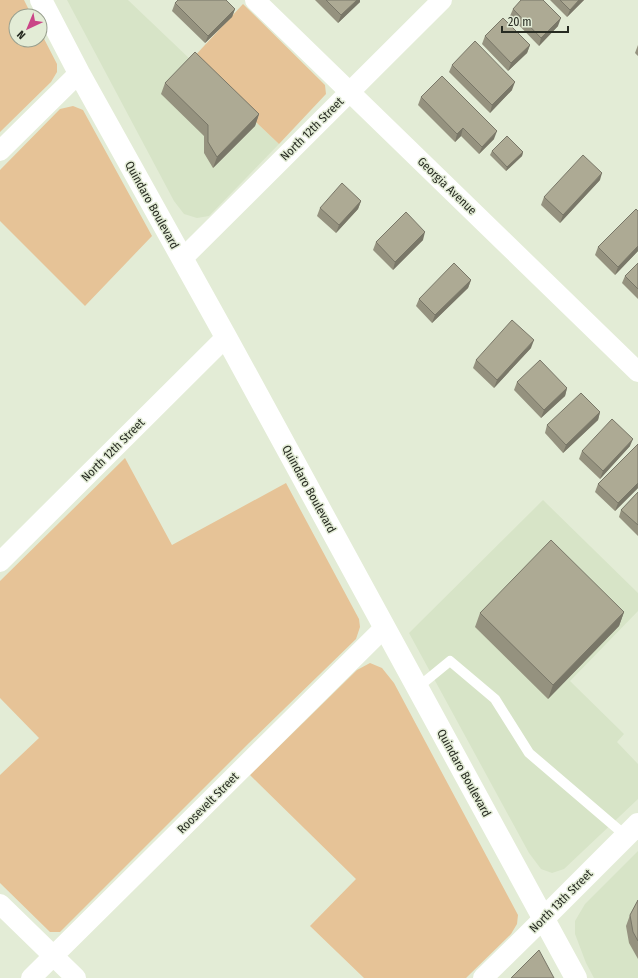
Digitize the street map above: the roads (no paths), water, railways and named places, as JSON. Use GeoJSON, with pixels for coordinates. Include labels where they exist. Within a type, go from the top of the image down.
{"type":"FeatureCollection","features":[{"type":"Feature","properties":{"kind":"main road","name":"Quindaro Boulevard"},"geometry":{"type":"LineString","coordinates":[[41,0],[79,74],[226,337],[576,978]]}},
{"type":"Feature","properties":{"kind":"main road","name":"North 13th Street"},"geometry":{"type":"LineString","coordinates":[[544,918],[632,830]]}},
{"type":"Feature","properties":{"kind":"street","name":"Georgia Avenue"},"geometry":{"type":"LineString","coordinates":[[255,0],[638,372]]}},
{"type":"Feature","properties":{"kind":"street","name":"North 12th Street"},"geometry":{"type":"LineString","coordinates":[[182,259],[442,0]]}},
{"type":"Feature","properties":{"kind":"street"},"geometry":{"type":"LineString","coordinates":[[0,151],[79,74]]}},
{"type":"Feature","properties":{"kind":"street","name":"North 12th Street"},"geometry":{"type":"LineString","coordinates":[[0,562],[226,337]]}},
{"type":"Feature","properties":{"kind":"street","name":"Roosevelt Street"},"geometry":{"type":"LineString","coordinates":[[31,978],[384,628]]}},
{"type":"Feature","properties":{"kind":"street"},"geometry":{"type":"LineString","coordinates":[[0,904],[76,978]]}},
{"type":"Feature","properties":{"kind":"street","name":"North 13th Street"},"geometry":{"type":"LineString","coordinates":[[483,978],[544,918]]}},
{"type":"Feature","properties":{"kind":"lane"},"geometry":{"type":"LineString","coordinates":[[417,688],[450,662],[495,699],[529,754],[632,830]]}}]}
